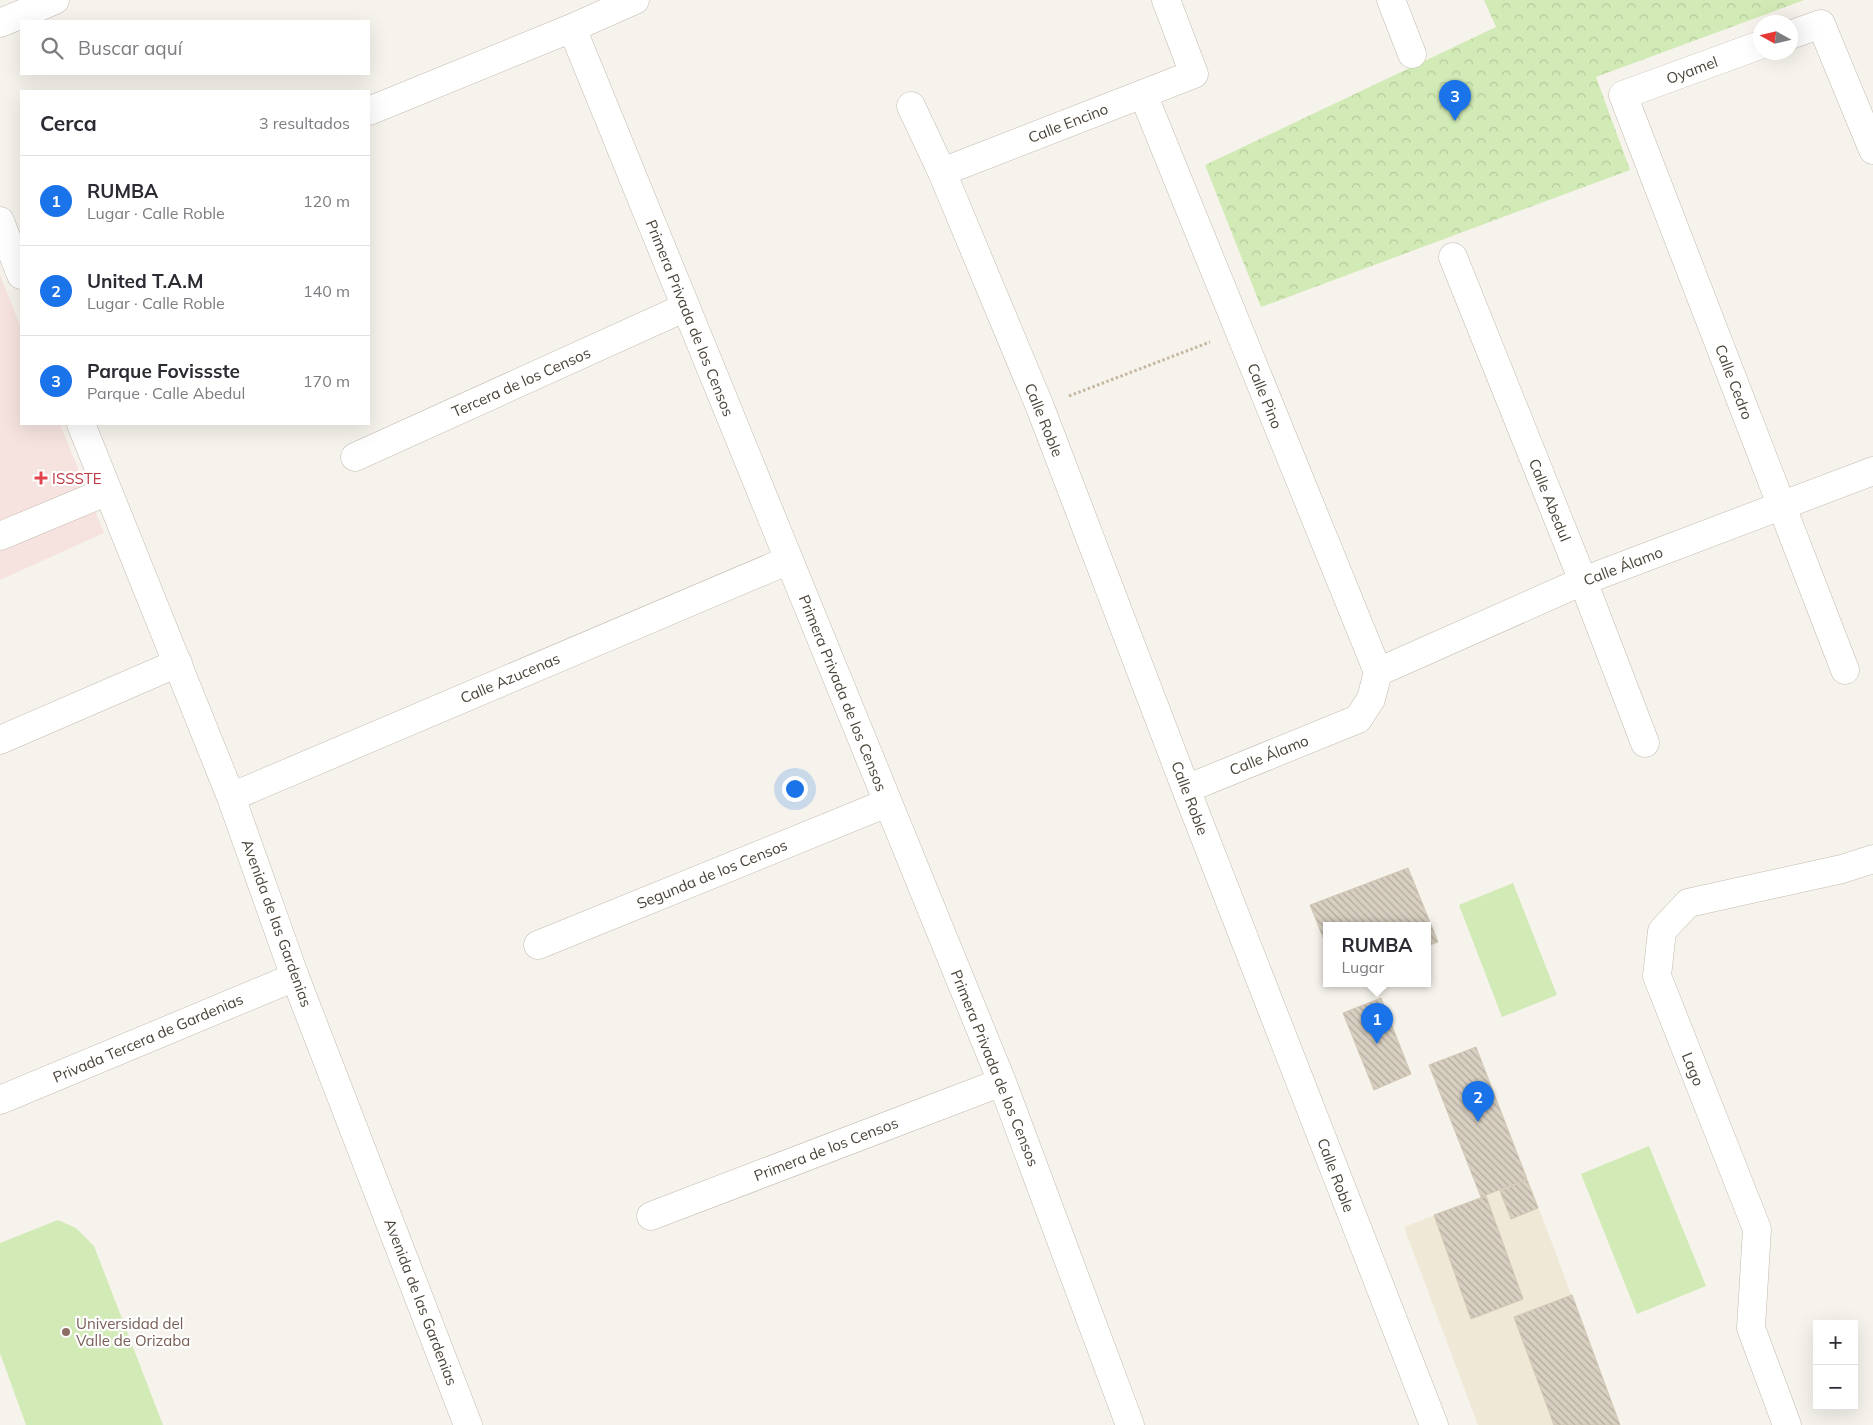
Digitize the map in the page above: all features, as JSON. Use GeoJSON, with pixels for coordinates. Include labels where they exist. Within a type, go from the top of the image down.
{"type":"FeatureCollection","features":[{"type":"Feature","properties":{"kind":"street"},"geometry":{"type":"LineString","coordinates":[[0,23],[55,0]]}},
{"type":"Feature","properties":{"kind":"street"},"geometry":{"type":"LineString","coordinates":[[370,111],[572,28],[635,0]]}},
{"type":"Feature","properties":{"kind":"street","name":"Calle Encino"},"geometry":{"type":"LineString","coordinates":[[942,172],[1194,74],[1166,0]]}},
{"type":"Feature","properties":{"kind":"street"},"geometry":{"type":"LineString","coordinates":[[1391,0],[1412,54]]}},
{"type":"Feature","properties":{"kind":"street"},"geometry":{"type":"LineString","coordinates":[[1798,32],[1821,24],[1873,150]]}},
{"type":"Feature","properties":{"kind":"street","name":"Primera Privada de los Censos"},"geometry":{"type":"LineString","coordinates":[[572,28],[1002,1082],[1130,1425]]}},
{"type":"Feature","properties":{"kind":"street","name":"Oyamel"},"geometry":{"type":"LineString","coordinates":[[1623,95],[1753,48]]}},
{"type":"Feature","properties":{"kind":"street","name":"Calle Pino"},"geometry":{"type":"LineString","coordinates":[[1143,94],[1378,672]]}},
{"type":"Feature","properties":{"kind":"street","name":"Calle Cedro"},"geometry":{"type":"LineString","coordinates":[[1623,95],[1845,670]]}},
{"type":"Feature","properties":{"kind":"street","name":"Calle Roble"},"geometry":{"type":"LineString","coordinates":[[911,106],[942,172],[1040,407],[1186,789],[1434,1425]]}},
{"type":"Feature","properties":{"kind":"street"},"geometry":{"type":"LineString","coordinates":[[0,221],[19,262]]}},
{"type":"Feature","properties":{"kind":"street","name":"Calle Abedul"},"geometry":{"type":"LineString","coordinates":[[1453,257],[1583,581],[1645,743]]}},
{"type":"Feature","properties":{"kind":"street","name":"Tercera de los Censos"},"geometry":{"type":"LineString","coordinates":[[355,458],[686,307]]}},
{"type":"Feature","properties":{"kind":"street","name":"Avenida de las Gardenias"},"geometry":{"type":"LineString","coordinates":[[81,425],[232,797],[295,977],[468,1425]]}},
{"type":"Feature","properties":{"kind":"street","name":"Calle Álamo"},"geometry":{"type":"LineString","coordinates":[[1186,789],[1358,719],[1371,699],[1378,672],[1583,581],[1873,471]]}},
{"type":"Feature","properties":{"kind":"street"},"geometry":{"type":"LineString","coordinates":[[0,536],[108,491]]}},
{"type":"Feature","properties":{"kind":"street","name":"Calle Azucenas"},"geometry":{"type":"LineString","coordinates":[[232,797],[788,560]]}},
{"type":"Feature","properties":{"kind":"street"},"geometry":{"type":"LineString","coordinates":[[0,740],[178,663]]}},
{"type":"Feature","properties":{"kind":"street","name":"Segunda de los Censos"},"geometry":{"type":"LineString","coordinates":[[538,945],[887,802]]}},
{"type":"Feature","properties":{"kind":"street","name":"Lago"},"geometry":{"type":"LineString","coordinates":[[1787,1425],[1751,1328],[1757,1229],[1656,976],[1662,931],[1688,903],[1842,869],[1873,859]]}},
{"type":"Feature","properties":{"kind":"street","name":"Privada Tercera de Gardenias"},"geometry":{"type":"LineString","coordinates":[[0,1100],[295,977]]}},
{"type":"Feature","properties":{"kind":"street","name":"Primera de los Censos"},"geometry":{"type":"LineString","coordinates":[[651,1216],[1002,1082]]}},
{"type":"Feature","properties":{"kind":"path"},"geometry":{"type":"LineString","coordinates":[[1040,407],[1239,332]]}},
{"type":"Feature","properties":{"kind":"shaded area","name":"ISSSTE"},"geometry":{"type":"Polygon","coordinates":[[[0,275],[20,325],[20,425],[60,425],[104,533],[0,580],[0,275]]]}},
{"type":"Feature","properties":{"kind":"shaded area"},"geometry":{"type":"Polygon","coordinates":[[[1528,1179],[1620,1425],[1478,1425],[1404,1227],[1528,1179]]]}},
{"type":"Feature","properties":{"kind":"green space"},"geometry":{"type":"Polygon","coordinates":[[[1484,0],[1804,0],[1763,15],[1753,15],[1753,19],[1596,77],[1630,170],[1261,307],[1205,165],[1496,27],[1484,0]]]}},
{"type":"Feature","properties":{"kind":"green space"},"geometry":{"type":"Polygon","coordinates":[[[1513,883],[1557,995],[1502,1017],[1459,905],[1513,883]]]}},
{"type":"Feature","properties":{"kind":"green space"},"geometry":{"type":"Polygon","coordinates":[[[1649,1146],[1706,1286],[1637,1314],[1581,1174],[1649,1146]]]}},
{"type":"Feature","properties":{"kind":"green space","name":"Universidad del Valle de Orizaba"},"geometry":{"type":"Polygon","coordinates":[[[58,1220],[76,1228],[94,1246],[163,1425],[26,1425],[0,1353],[0,1243],[58,1220]]]}},
{"type":"Feature","properties":{"kind":"building"},"geometry":{"type":"Polygon","coordinates":[[[1408,868],[1430,922],[1323,922],[1323,937],[1310,905],[1408,868]]]}},
{"type":"Feature","properties":{"kind":"building"},"geometry":{"type":"Polygon","coordinates":[[[1431,925],[1438,942],[1431,945],[1431,925]]]}},
{"type":"Feature","properties":{"kind":"building"},"geometry":{"type":"Polygon","coordinates":[[[1381,998],[1411,1074],[1374,1090],[1343,1013],[1381,998]]]}},
{"type":"Feature","properties":{"kind":"building"},"geometry":{"type":"Polygon","coordinates":[[[1476,1047],[1527,1179],[1481,1197],[1429,1065],[1476,1047]]]}},
{"type":"Feature","properties":{"kind":"building"},"geometry":{"type":"Polygon","coordinates":[[[1527,1180],[1538,1208],[1511,1219],[1500,1191],[1527,1180]]]}},
{"type":"Feature","properties":{"kind":"building"},"geometry":{"type":"Polygon","coordinates":[[[1486,1196],[1523,1299],[1471,1319],[1434,1215],[1486,1196]]]}},
{"type":"Feature","properties":{"kind":"building"},"geometry":{"type":"Polygon","coordinates":[[[1572,1295],[1620,1425],[1554,1425],[1514,1317],[1572,1295]]]}},
{"type":"Feature","properties":{"kind":"place","name":"Parque Fovissste"},"geometry":{"type":"Point","coordinates":[1455,121]}},
{"type":"Feature","properties":{"kind":"place","name":"ISSSTE"},"geometry":{"type":"Point","coordinates":[41,478]}},
{"type":"Feature","properties":{"kind":"place","name":"RUMBA"},"geometry":{"type":"Point","coordinates":[1377,1044]}},
{"type":"Feature","properties":{"kind":"place","name":"United T.A.M"},"geometry":{"type":"Point","coordinates":[1478,1122]}},
{"type":"Feature","properties":{"kind":"place","name":"Universidad del Valle de Orizaba"},"geometry":{"type":"Point","coordinates":[66,1332]}}]}
